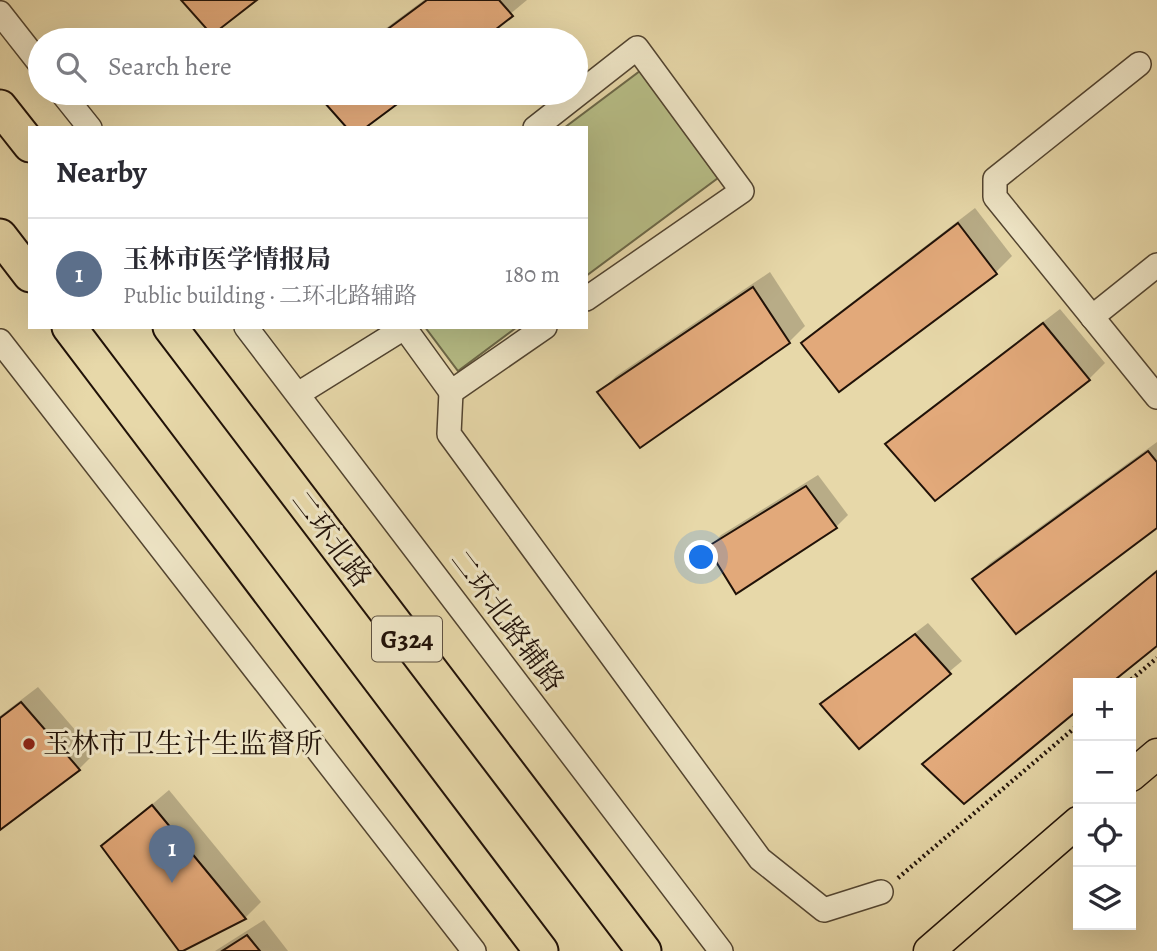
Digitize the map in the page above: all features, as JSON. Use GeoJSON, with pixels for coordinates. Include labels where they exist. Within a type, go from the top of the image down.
{"type":"FeatureCollection","features":[{"type":"Feature","properties":{"kind":"highway"},"geometry":{"type":"LineString","coordinates":[[0,107],[28,142]]}},
{"type":"Feature","properties":{"kind":"highway"},"geometry":{"type":"LineString","coordinates":[[0,236],[28,272]]}},
{"type":"Feature","properties":{"kind":"highway","name":"G324"},"geometry":{"type":"LineString","coordinates":[[71,329],[541,951]]}},
{"type":"Feature","properties":{"kind":"highway","name":"二环北路"},"geometry":{"type":"LineString","coordinates":[[172,329],[644,951]]}},
{"type":"Feature","properties":{"kind":"main road"},"geometry":{"type":"LineString","coordinates":[[1136,772],[1157,754]]}},
{"type":"Feature","properties":{"kind":"main road"},"geometry":{"type":"LineString","coordinates":[[929,951],[1073,826]]}},
{"type":"Feature","properties":{"kind":"street"},"geometry":{"type":"LineString","coordinates":[[0,13],[28,49]]}},
{"type":"Feature","properties":{"kind":"street"},"geometry":{"type":"LineString","coordinates":[[588,86],[637,48],[742,191],[588,298]]}},
{"type":"Feature","properties":{"kind":"street"},"geometry":{"type":"LineString","coordinates":[[1139,64],[995,179],[995,197],[1157,397]]}},
{"type":"Feature","properties":{"kind":"street"},"geometry":{"type":"LineString","coordinates":[[72,105],[88,126]]}},
{"type":"Feature","properties":{"kind":"street"},"geometry":{"type":"LineString","coordinates":[[538,126],[564,105]]}},
{"type":"Feature","properties":{"kind":"street"},"geometry":{"type":"LineString","coordinates":[[1092,317],[1157,265]]}},
{"type":"Feature","properties":{"kind":"street","name":"二环北路辅路"},"geometry":{"type":"LineString","coordinates":[[248,329],[721,951]]}},
{"type":"Feature","properties":{"kind":"street"},"geometry":{"type":"LineString","coordinates":[[298,394],[401,329]]}},
{"type":"Feature","properties":{"kind":"street"},"geometry":{"type":"LineString","coordinates":[[405,329],[451,391],[449,434],[760,859],[824,910],[881,892]]}},
{"type":"Feature","properties":{"kind":"street"},"geometry":{"type":"LineString","coordinates":[[451,391],[542,329]]}},
{"type":"Feature","properties":{"kind":"street"},"geometry":{"type":"LineString","coordinates":[[0,341],[474,951]]}},
{"type":"Feature","properties":{"kind":"path"},"geometry":{"type":"LineString","coordinates":[[1134,678],[1157,658]]}},
{"type":"Feature","properties":{"kind":"path"},"geometry":{"type":"LineString","coordinates":[[881,892],[1073,729]]}},
{"type":"Feature","properties":{"kind":"green space"},"geometry":{"type":"Polygon","coordinates":[[[640,71],[718,178],[588,275],[588,126],[567,126],[640,71]]]}},
{"type":"Feature","properties":{"kind":"green space"},"geometry":{"type":"Polygon","coordinates":[[[426,329],[514,329],[458,371],[426,329]]]}},
{"type":"Feature","properties":{"kind":"building"},"geometry":{"type":"Polygon","coordinates":[[[181,0],[257,0],[221,28],[206,28],[181,0]]]}},
{"type":"Feature","properties":{"kind":"building"},"geometry":{"type":"Polygon","coordinates":[[[427,0],[499,0],[513,16],[498,28],[389,28],[427,0]]]}},
{"type":"Feature","properties":{"kind":"building"},"geometry":{"type":"Polygon","coordinates":[[[327,105],[396,105],[368,126],[345,126],[327,105]]]}},
{"type":"Feature","properties":{"kind":"building"},"geometry":{"type":"Polygon","coordinates":[[[958,223],[997,274],[839,392],[801,343],[958,223]]]}},
{"type":"Feature","properties":{"kind":"building"},"geometry":{"type":"Polygon","coordinates":[[[753,287],[790,343],[640,448],[597,392],[753,287]]]}},
{"type":"Feature","properties":{"kind":"building"},"geometry":{"type":"Polygon","coordinates":[[[1043,323],[1090,380],[935,501],[885,444],[1043,323]]]}},
{"type":"Feature","properties":{"kind":"building"},"geometry":{"type":"Polygon","coordinates":[[[1148,451],[1157,462],[1157,528],[1016,634],[972,579],[1148,451]]]}},
{"type":"Feature","properties":{"kind":"building"},"geometry":{"type":"Polygon","coordinates":[[[806,486],[837,528],[736,594],[707,547],[806,486]]]}},
{"type":"Feature","properties":{"kind":"building"},"geometry":{"type":"Polygon","coordinates":[[[1157,571],[1157,646],[1117,678],[1073,678],[1073,714],[964,804],[922,764],[1157,571]]]}},
{"type":"Feature","properties":{"kind":"building"},"geometry":{"type":"Polygon","coordinates":[[[915,634],[951,674],[859,749],[820,704],[915,634]]]}},
{"type":"Feature","properties":{"kind":"building","name":"玉林市卫生计生监督所"},"geometry":{"type":"Polygon","coordinates":[[[21,702],[80,770],[0,830],[0,718],[21,702]]]}},
{"type":"Feature","properties":{"kind":"building"},"geometry":{"type":"Polygon","coordinates":[[[152,805],[246,919],[183,951],[179,951],[101,846],[152,805]]]}},
{"type":"Feature","properties":{"kind":"building"},"geometry":{"type":"Polygon","coordinates":[[[247,935],[260,951],[222,951],[247,935]]]}},
{"type":"Feature","properties":{"kind":"place","name":"玉林市卫生计生监督所"},"geometry":{"type":"Point","coordinates":[29,744]}},
{"type":"Feature","properties":{"kind":"place","name":"玉林市医学情报局"},"geometry":{"type":"Point","coordinates":[172,883]}}]}
